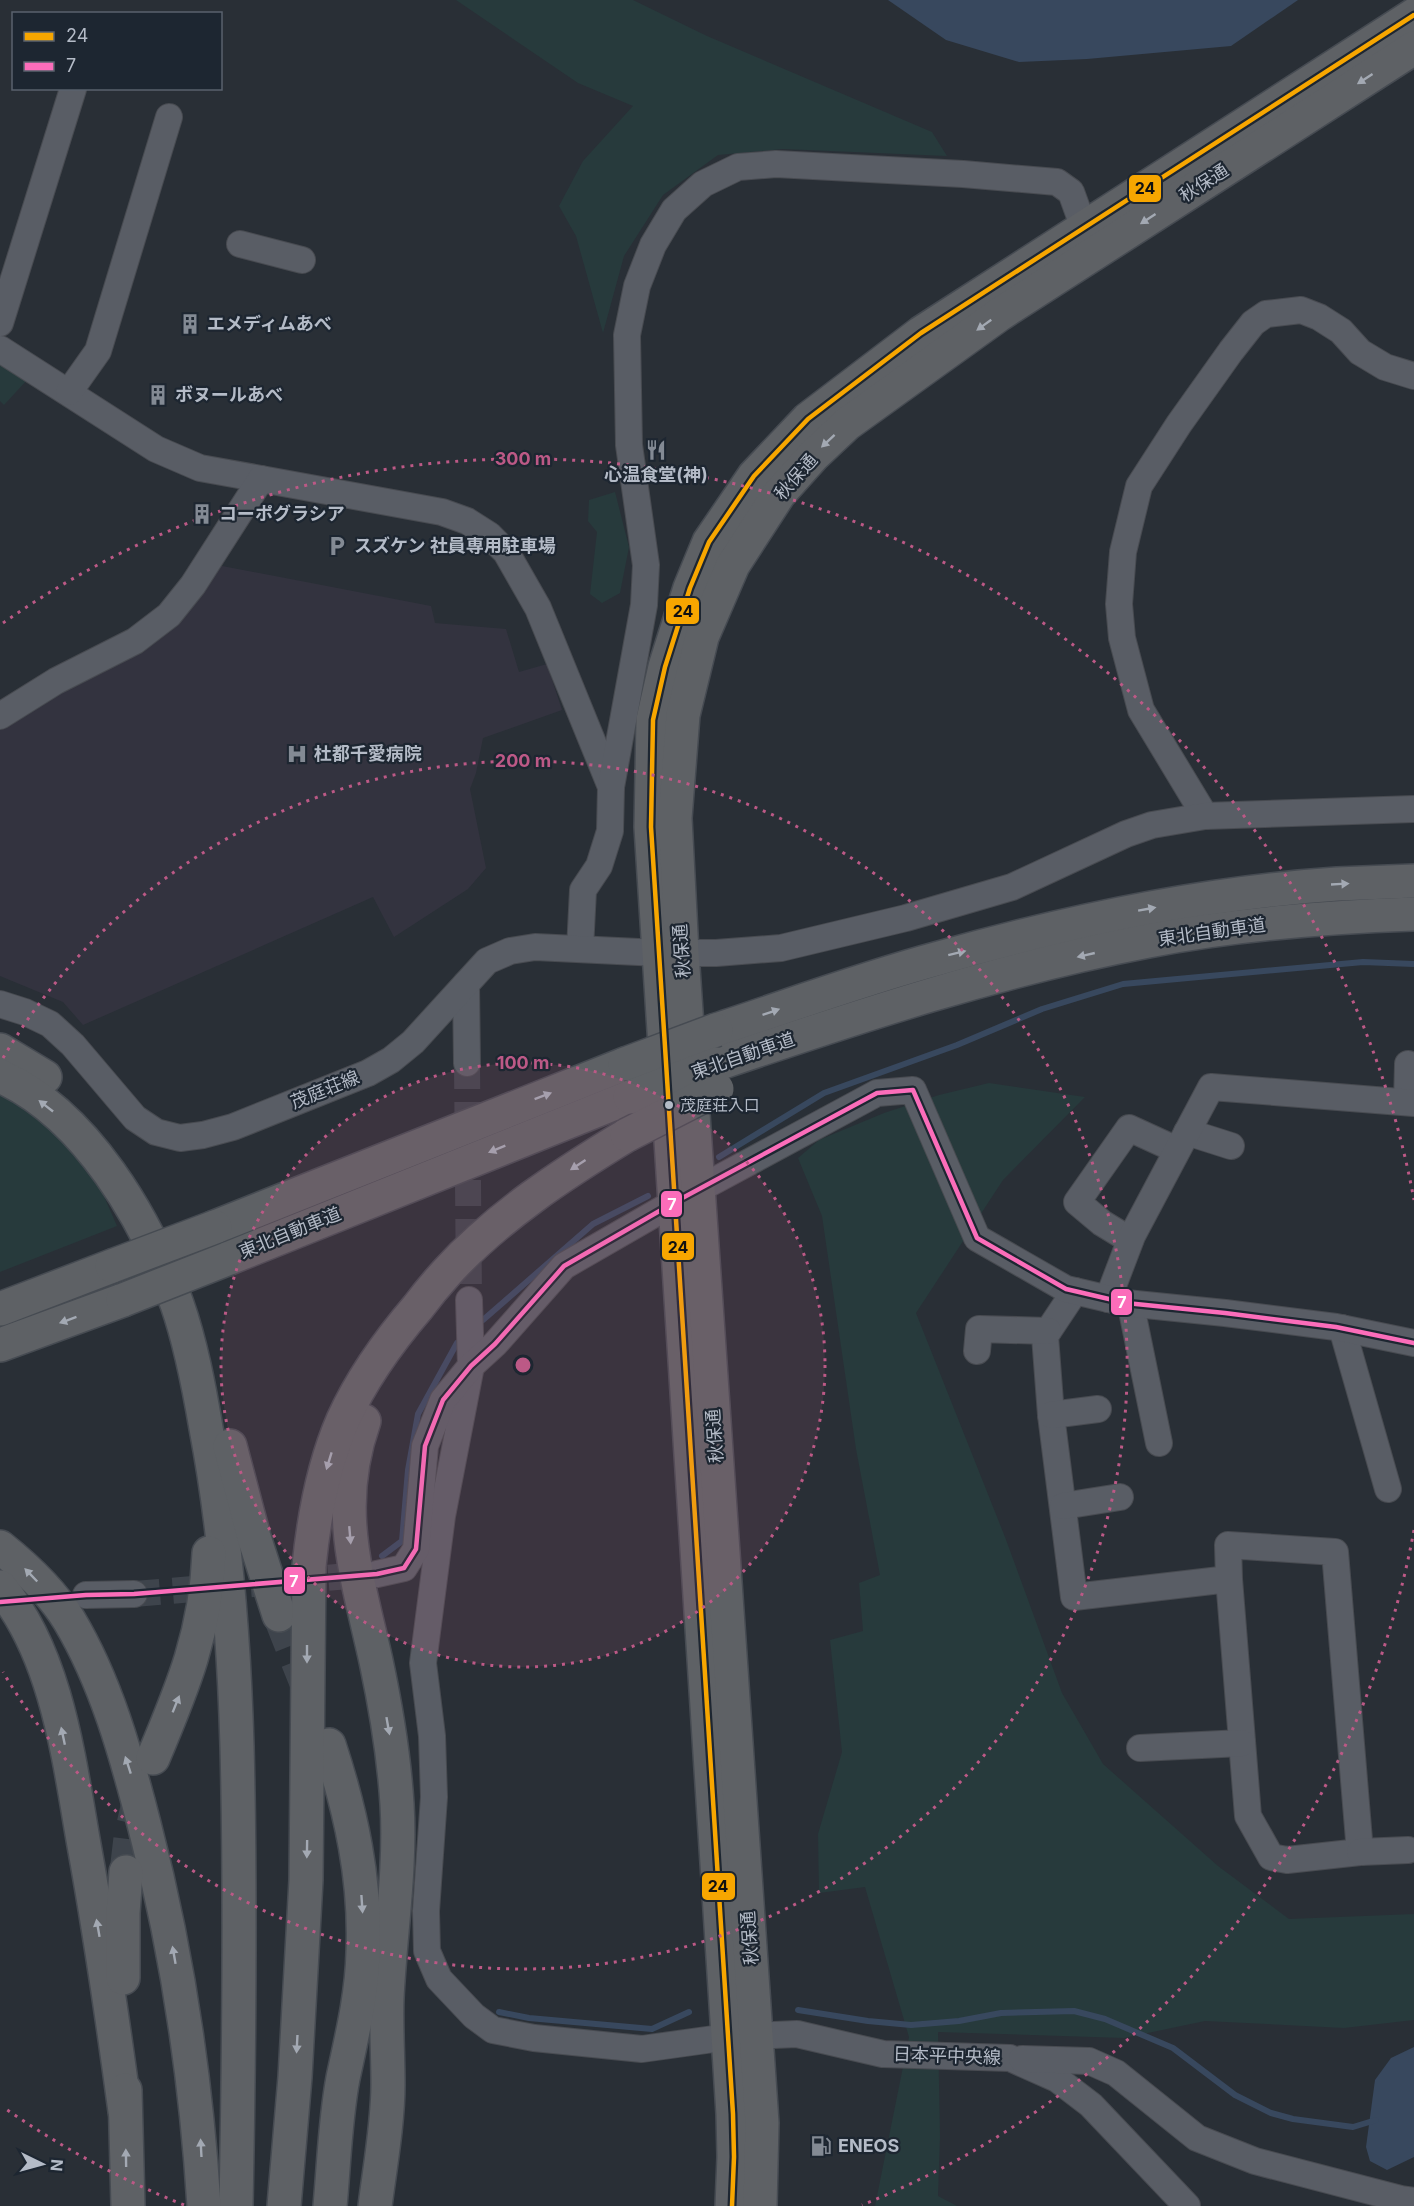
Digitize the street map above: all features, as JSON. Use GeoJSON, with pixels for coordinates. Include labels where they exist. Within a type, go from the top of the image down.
{"type":"FeatureCollection","features":[{"type":"Feature","properties":{"kind":"highway","name":"秋保通"},"geometry":{"type":"LineString","coordinates":[[753,2204],[762,2123],[742,2036],[670,953],[651,827],[653,720],[665,667],[690,588],[710,542],[754,476],[808,419],[921,333],[1414,15]]}},
{"type":"Feature","properties":{"kind":"highway","name":"秋保通"},"geometry":{"type":"LineString","coordinates":[[670,953],[675,819],[683,715],[702,637],[710,616],[733,565],[779,494],[813,456],[847,424],[1000,314],[1414,48]]}},
{"type":"Feature","properties":{"kind":"highway","name":"東北自動車道"},"geometry":{"type":"LineString","coordinates":[[0,1309],[110,1259],[212,1220],[423,1128],[500,1113],[716,1030],[935,959],[1045,930],[1141,910],[1235,895],[1336,884],[1414,881]]}},
{"type":"Feature","properties":{"kind":"highway","name":"東北自動車道"},"geometry":{"type":"LineString","coordinates":[[0,1345],[228,1259],[630,1097],[791,1056],[1052,963],[1148,941],[1238,927],[1337,916],[1414,914]]}},
{"type":"Feature","properties":{"kind":"highway"},"geometry":{"type":"LineString","coordinates":[[0,1050],[51,1081],[101,1128],[123,1155],[141,1185],[178,1257],[194,1302],[241,1494],[279,1615]]}},
{"type":"Feature","properties":{"kind":"highway"},"geometry":{"type":"LineString","coordinates":[[0,1076],[31,1094],[77,1133],[100,1159],[121,1189],[141,1221],[162,1266],[178,1307],[190,1351],[212,1458],[220,1515],[227,1573],[234,1678],[240,1939],[237,2206]]}},
{"type":"Feature","properties":{"kind":"highway"},"geometry":{"type":"LineString","coordinates":[[284,2206],[296,2066],[305,1891],[308,1794],[308,1605],[313,1528],[329,1459],[342,1422],[377,1358],[447,1271],[486,1234],[574,1167],[717,1076]]}},
{"type":"Feature","properties":{"kind":"highway"},"geometry":{"type":"LineString","coordinates":[[0,1290],[110,1259]]}},
{"type":"Feature","properties":{"kind":"highway"},"geometry":{"type":"LineString","coordinates":[[375,2206],[388,2086],[387,1998],[398,1843],[394,1768],[382,1692],[351,1553],[349,1494],[352,1462],[373,1394],[397,1342],[420,1303]]}},
{"type":"Feature","properties":{"kind":"highway"},"geometry":{"type":"LineString","coordinates":[[153,1758],[190,1666],[200,1631],[209,1571],[208,1492],[200,1412],[190,1351]]}},
{"type":"Feature","properties":{"kind":"highway"},"geometry":{"type":"LineString","coordinates":[[219,1401],[239,1520],[254,1699],[259,1939],[255,2206]]}},
{"type":"Feature","properties":{"kind":"highway"},"geometry":{"type":"LineString","coordinates":[[0,1547],[45,1589],[68,1618],[90,1659],[133,1780],[155,1864],[189,2040],[200,2136],[204,2206]]}},
{"type":"Feature","properties":{"kind":"highway"},"geometry":{"type":"LineString","coordinates":[[0,1587],[25,1624],[39,1655],[62,1727],[102,1950],[125,2111]]}},
{"type":"Feature","properties":{"kind":"highway"},"geometry":{"type":"LineString","coordinates":[[329,1745],[344,1793],[357,1853],[361,1882],[363,1951],[372,2018],[388,2086]]}},
{"type":"Feature","properties":{"kind":"highway"},"geometry":{"type":"LineString","coordinates":[[126,1872],[123,1955],[128,2206]]}},
{"type":"Feature","properties":{"kind":"highway"},"geometry":{"type":"LineString","coordinates":[[345,2206],[358,2082],[392,1923]]}},
{"type":"Feature","properties":{"kind":"highway"},"geometry":{"type":"LineString","coordinates":[[330,2206],[343,2080],[358,2009],[363,1951]]}},
{"type":"Feature","properties":{"kind":"highway"},"geometry":{"type":"LineString","coordinates":[[343,2080],[372,2018]]}},
{"type":"Feature","properties":{"kind":"highway"},"geometry":{"type":"LineString","coordinates":[[360,2206],[373,2084],[372,2018]]}},
{"type":"Feature","properties":{"kind":"highway","name":"秋保通"},"geometry":{"type":"LineString","coordinates":[[742,2036],[733,2114],[734,2157],[753,2204]]}},
{"type":"Feature","properties":{"kind":"highway"},"geometry":{"type":"LineString","coordinates":[[721,2206],[733,2114]]}},
{"type":"Feature","properties":{"kind":"street"},"geometry":{"type":"LineString","coordinates":[[0,323],[73,90]]}},
{"type":"Feature","properties":{"kind":"street"},"geometry":{"type":"LineString","coordinates":[[69,392],[98,351],[169,117]]}},
{"type":"Feature","properties":{"kind":"street"},"geometry":{"type":"LineString","coordinates":[[580,949],[583,890],[599,866],[610,831],[611,787],[644,604],[646,565],[629,445],[627,335],[637,286],[653,245],[674,210],[703,184],[738,167],[776,164],[963,174],[1057,182],[1071,192],[1084,228]]}},
{"type":"Feature","properties":{"kind":"street"},"geometry":{"type":"LineString","coordinates":[[240,244],[302,260]]}},
{"type":"Feature","properties":{"kind":"street"},"geometry":{"type":"LineString","coordinates":[[1205,816],[1141,710],[1122,638],[1119,604],[1123,552],[1139,486],[1179,423],[1231,351],[1253,323],[1266,314],[1301,310],[1319,317],[1341,331],[1360,352],[1385,367],[1414,376]]}},
{"type":"Feature","properties":{"kind":"street"},"geometry":{"type":"LineString","coordinates":[[0,349],[156,449],[200,468],[442,513],[467,521],[489,535],[506,552],[537,608],[611,787]]}},
{"type":"Feature","properties":{"kind":"street"},"geometry":{"type":"LineString","coordinates":[[0,717],[56,681],[135,641],[169,615],[193,585],[261,479]]}},
{"type":"Feature","properties":{"kind":"street","name":"茂庭荘線"},"geometry":{"type":"LineString","coordinates":[[0,1004],[25,1012],[50,1024],[73,1045],[135,1118],[156,1132],[180,1138],[203,1135],[233,1126],[368,1072],[391,1060],[413,1042],[487,961],[510,951],[535,947],[716,953],[781,948],[906,918],[1012,887],[1126,834],[1152,825],[1205,816],[1414,809]]}},
{"type":"Feature","properties":{"kind":"street"},"geometry":{"type":"LineString","coordinates":[[466,984],[467,1063]]}},
{"type":"Feature","properties":{"kind":"street"},"geometry":{"type":"LineString","coordinates":[[1108,1299],[1130,1240],[1211,1087],[1410,1103],[1408,1064]]}},
{"type":"Feature","properties":{"kind":"street"},"geometry":{"type":"LineString","coordinates":[[377,1574],[404,1568],[416,1549],[425,1446],[443,1400],[471,1366],[495,1344],[564,1266],[877,1093],[912,1090],[977,1238],[1066,1289],[1134,1304],[1224,1312],[1342,1328],[1414,1343]]}},
{"type":"Feature","properties":{"kind":"street"},"geometry":{"type":"LineString","coordinates":[[1130,1240],[1102,1223],[1077,1202],[1129,1128],[1182,1141],[1231,1146]]}},
{"type":"Feature","properties":{"kind":"street"},"geometry":{"type":"LineString","coordinates":[[1075,1291],[1045,1336],[1051,1415],[1074,1597],[1229,1579]]}},
{"type":"Feature","properties":{"kind":"street","name":"日本平中央線"},"geometry":{"type":"LineString","coordinates":[[469,1300],[471,1366],[442,1516],[423,1663],[432,1736],[434,1797],[426,1911],[427,1951],[446,1987],[474,2016],[493,2030],[534,2038],[642,2049],[742,2036],[797,2034],[883,2054],[1010,2058],[1057,2079],[1091,2105],[1186,2206]]}},
{"type":"Feature","properties":{"kind":"street"},"geometry":{"type":"LineString","coordinates":[[1134,1304],[1133,1316],[1159,1443]]}},
{"type":"Feature","properties":{"kind":"street"},"geometry":{"type":"LineString","coordinates":[[1342,1328],[1388,1489]]}},
{"type":"Feature","properties":{"kind":"street"},"geometry":{"type":"LineString","coordinates":[[977,1351],[979,1329],[1048,1331]]}},
{"type":"Feature","properties":{"kind":"street"},"geometry":{"type":"LineString","coordinates":[[1051,1415],[1098,1409]]}},
{"type":"Feature","properties":{"kind":"street"},"geometry":{"type":"LineString","coordinates":[[1063,1506],[1120,1497]]}},
{"type":"Feature","properties":{"kind":"street"},"geometry":{"type":"LineString","coordinates":[[1360,1852],[1335,1552],[1228,1545],[1248,1816],[1271,1857],[1287,1860],[1360,1852],[1408,1850]]}},
{"type":"Feature","properties":{"kind":"street"},"geometry":{"type":"LineString","coordinates":[[86,1595],[134,1594]]}},
{"type":"Feature","properties":{"kind":"street"},"geometry":{"type":"LineString","coordinates":[[1140,1748],[1242,1743]]}},
{"type":"Feature","properties":{"kind":"street"},"geometry":{"type":"LineString","coordinates":[[1010,2058],[1089,2061],[1116,2073],[1197,2138],[1255,2162],[1414,2201]]}},
{"type":"Feature","properties":{"kind":"shaded area"},"geometry":{"type":"Polygon","coordinates":[[[456,0],[633,0],[707,36],[932,132],[947,156],[783,149],[718,155],[663,195],[624,256],[603,333],[576,236],[559,206],[583,161],[633,106],[578,83],[456,0]]]}},
{"type":"Feature","properties":{"kind":"shaded area"},"geometry":{"type":"Polygon","coordinates":[[[0,360],[27,380],[4,405],[0,401],[0,360]]]}},
{"type":"Feature","properties":{"kind":"shaded area"},"geometry":{"type":"Polygon","coordinates":[[[615,492],[629,547],[620,593],[602,603],[590,594],[597,532],[588,521],[589,500],[615,492]]]}},
{"type":"Feature","properties":{"kind":"shaded area"},"geometry":{"type":"Polygon","coordinates":[[[217,565],[431,606],[435,623],[506,629],[519,672],[547,664],[562,710],[483,738],[476,773],[470,789],[486,868],[468,889],[394,937],[373,897],[83,1025],[63,1002],[0,976],[0,722],[80,678],[217,565]]]}},
{"type":"Feature","properties":{"kind":"shaded area"},"geometry":{"type":"Polygon","coordinates":[[[989,1083],[1085,1097],[1003,1180],[916,1313],[1005,1537],[1062,1693],[1103,1764],[1218,1866],[1289,1919],[1414,1914],[1414,2020],[1344,2028],[1205,2021],[1124,2038],[938,2032],[940,2136],[938,2196],[957,2206],[875,2206],[909,2037],[865,1887],[819,1893],[818,1834],[842,1752],[830,1640],[863,1631],[859,1583],[880,1575],[856,1449],[822,1216],[798,1158],[819,1140],[884,1113],[939,1095],[989,1083]]]}},
{"type":"Feature","properties":{"kind":"shaded area"},"geometry":{"type":"Polygon","coordinates":[[[0,1089],[53,1124],[96,1178],[117,1226],[0,1272],[0,1089]]]}},
{"type":"Feature","properties":{"kind":"water"},"geometry":{"type":"Polygon","coordinates":[[[888,0],[1298,0],[1231,46],[1087,59],[1019,62],[946,40],[888,0]]]}},
{"type":"Feature","properties":{"kind":"water"},"geometry":{"type":"Polygon","coordinates":[[[1414,2047],[1414,2157],[1387,2170],[1370,2161],[1366,2147],[1375,2080],[1391,2058],[1414,2047]]]}},
{"type":"Feature","properties":{"kind":"waterway"},"geometry":{"type":"LineString","coordinates":[[719,1157],[824,1093],[957,1045],[1042,1009],[1123,984],[1363,962],[1414,964]]}},
{"type":"Feature","properties":{"kind":"waterway"},"geometry":{"type":"LineString","coordinates":[[483,1320],[593,1224],[648,1196]]}},
{"type":"Feature","properties":{"kind":"waterway"},"geometry":{"type":"LineString","coordinates":[[382,1556],[402,1541],[408,1470],[418,1414],[457,1343]]}},
{"type":"Feature","properties":{"kind":"waterway"},"geometry":{"type":"LineString","coordinates":[[798,2010],[911,2025],[959,2021],[1001,2013],[1074,2011],[1105,2019],[1173,2048],[1235,2095],[1271,2113],[1293,2119],[1353,2127],[1376,2120]]}},
{"type":"Feature","properties":{"kind":"waterway"},"geometry":{"type":"LineString","coordinates":[[499,2012],[529,2018],[652,2029],[689,2012]]}},
{"type":"Feature","properties":{"kind":"tunnel"},"geometry":{"type":"LineString","coordinates":[[467,1063],[469,1300]]}},
{"type":"Feature","properties":{"kind":"tunnel"},"geometry":{"type":"LineString","coordinates":[[134,1594],[373,1574]]}},
{"type":"Feature","properties":{"kind":"tunnel"},"geometry":{"type":"LineString","coordinates":[[279,1615],[308,1688]]}},
{"type":"Feature","properties":{"kind":"tunnel"},"geometry":{"type":"LineString","coordinates":[[126,1872],[130,1838],[140,1794]]}},
{"type":"Feature","properties":{"kind":"transit line","name":"24"},"geometry":{"type":"LineString","coordinates":[[732,2206],[733,2114],[651,827],[653,720],[665,667],[690,588],[709,542],[754,476],[808,419],[921,333],[1414,15]]}},
{"type":"Feature","properties":{"kind":"transit line","name":"7"},"geometry":{"type":"LineString","coordinates":[[0,1602],[86,1595],[134,1594],[377,1574],[404,1568],[416,1549],[425,1446],[443,1400],[471,1366],[495,1344],[564,1266],[675,1202],[877,1093],[913,1090],[977,1238],[1066,1289],[1126,1303],[1336,1327],[1414,1343]]}},
{"type":"Feature","properties":{"kind":"place","name":"エメディムあべ"},"geometry":{"type":"Point","coordinates":[190,324]}},
{"type":"Feature","properties":{"kind":"place","name":"ボヌールあべ"},"geometry":{"type":"Point","coordinates":[158,395]}},
{"type":"Feature","properties":{"kind":"place","name":"心温食堂(神)"},"geometry":{"type":"Point","coordinates":[656,450]}},
{"type":"Feature","properties":{"kind":"place","name":"コーポグラシア"},"geometry":{"type":"Point","coordinates":[202,514]}},
{"type":"Feature","properties":{"kind":"place","name":"スズケン 社員専用駐車場"},"geometry":{"type":"Point","coordinates":[337,546]}},
{"type":"Feature","properties":{"kind":"place","name":"杜都千愛病院"},"geometry":{"type":"Point","coordinates":[297,754]}},
{"type":"Feature","properties":{"kind":"place","name":"茂庭荘入口"},"geometry":{"type":"Point","coordinates":[669,1105]}},
{"type":"Feature","properties":{"kind":"place","name":"ENEOS"},"geometry":{"type":"Point","coordinates":[821,2146]}}]}
